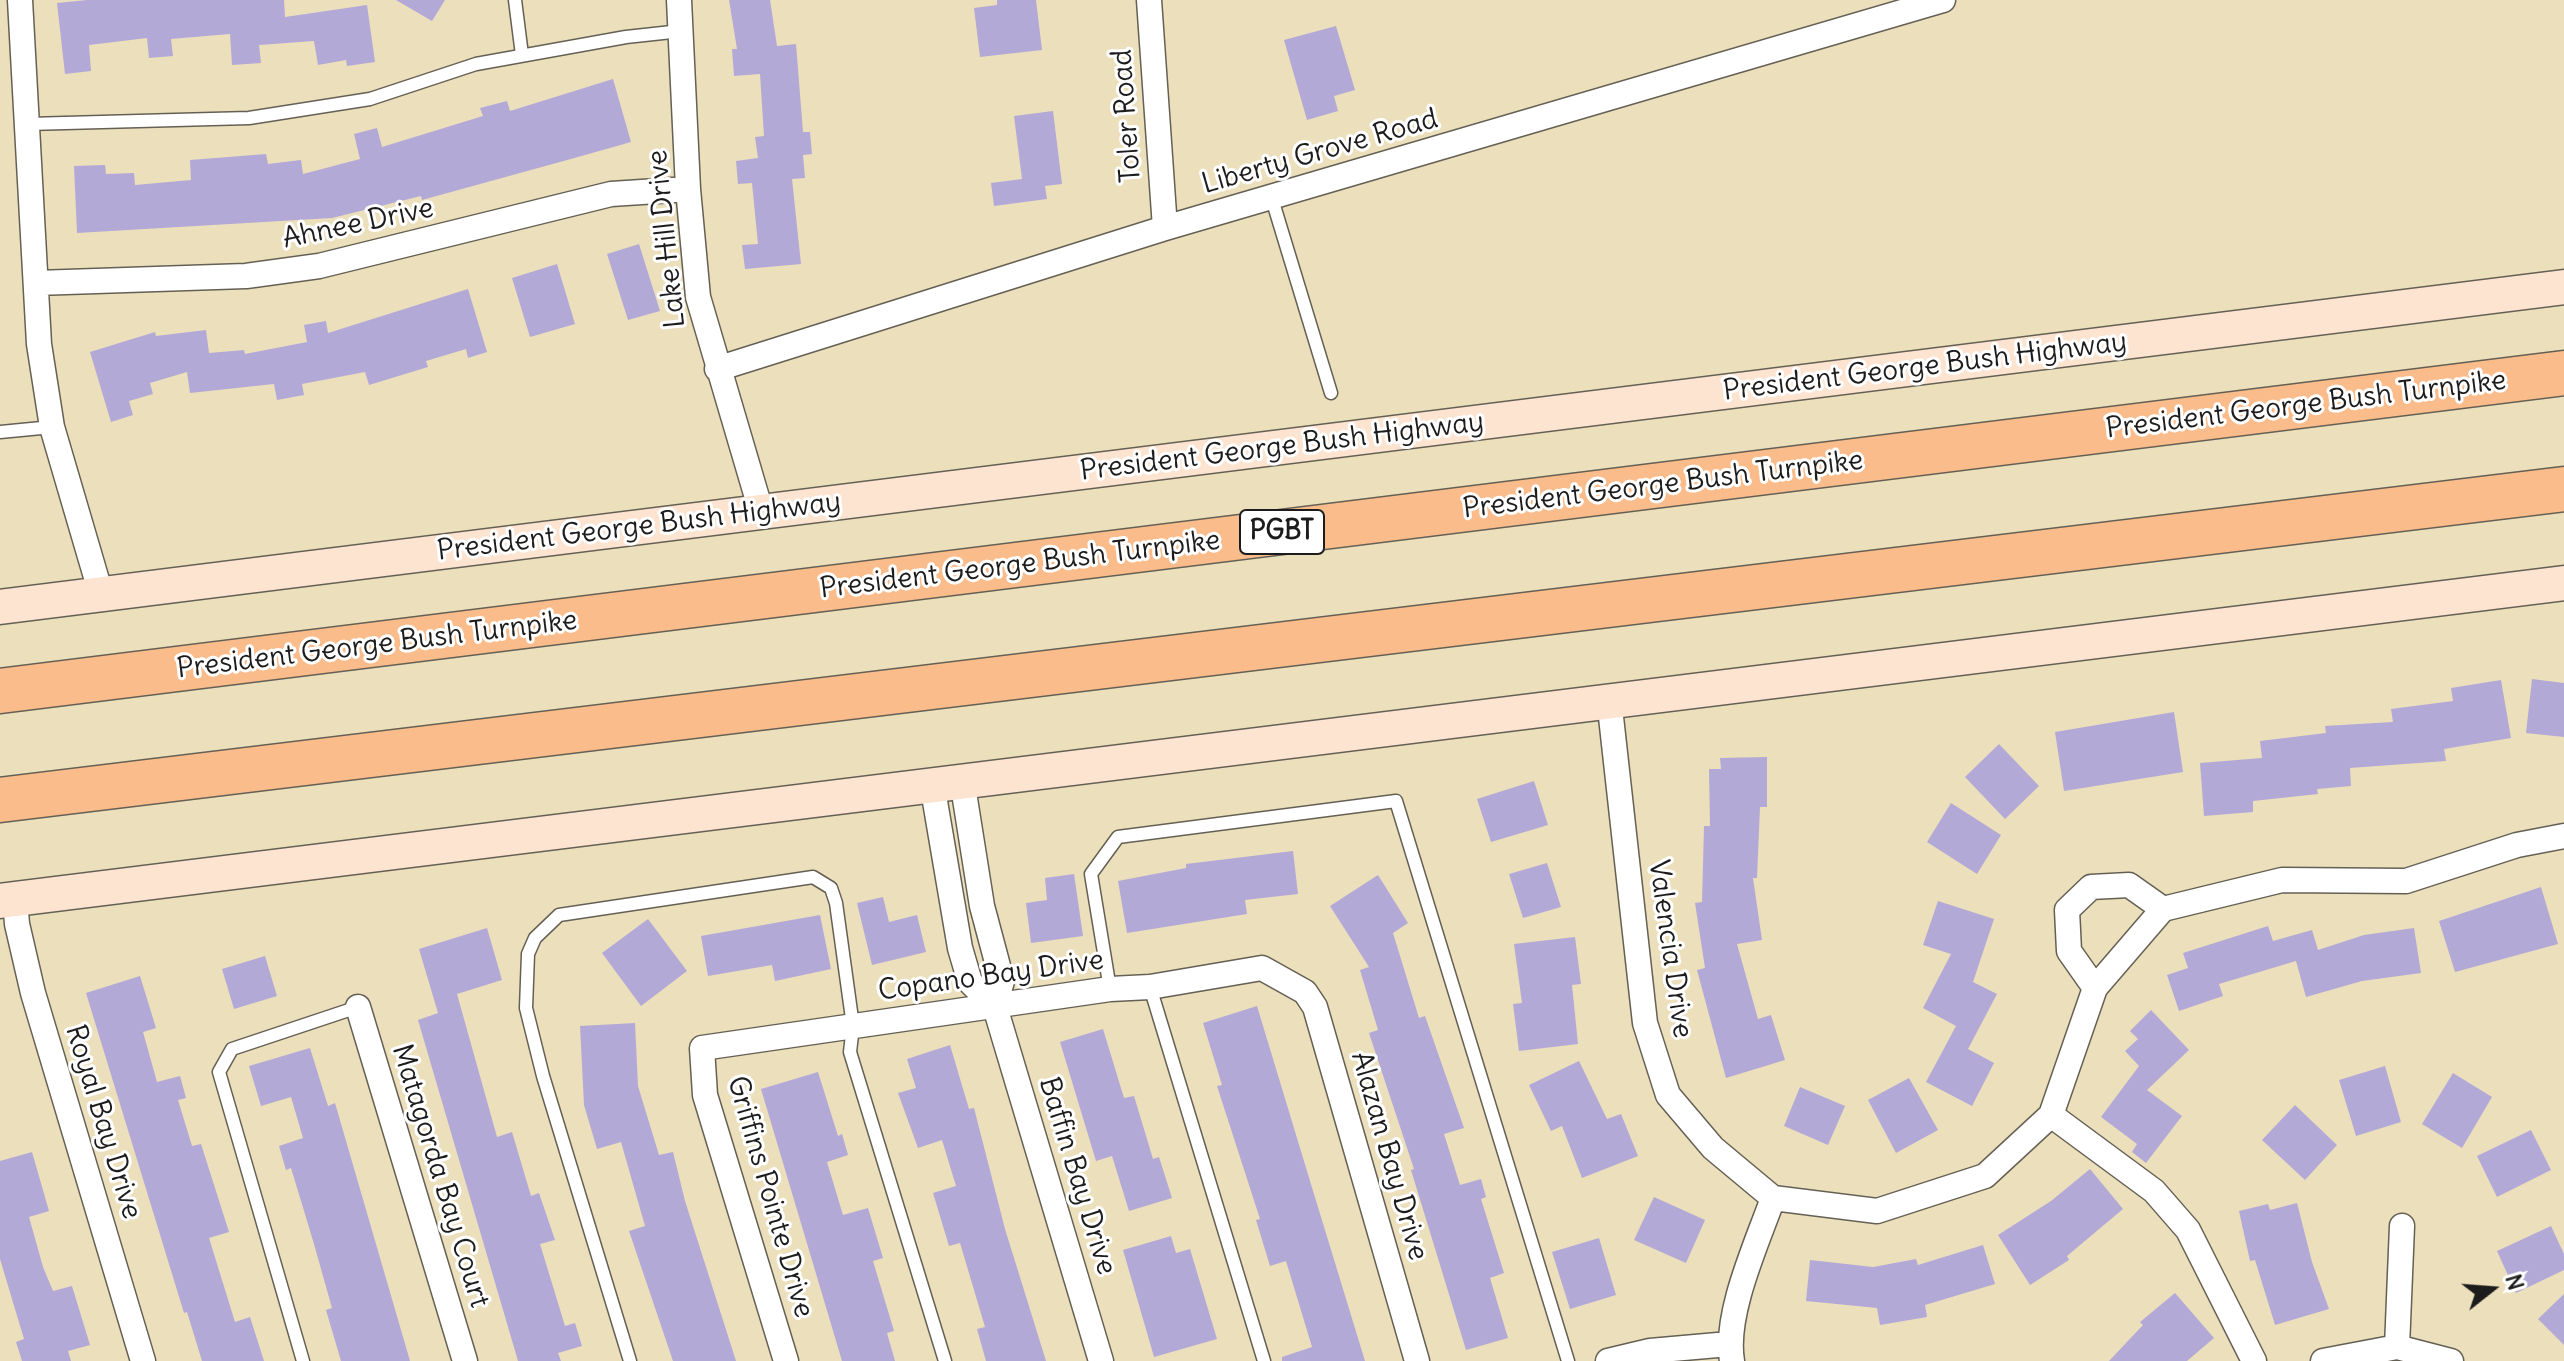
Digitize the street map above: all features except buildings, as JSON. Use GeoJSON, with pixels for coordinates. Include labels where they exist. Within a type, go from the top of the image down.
{"type":"FeatureCollection","features":[{"type":"Feature","properties":{"kind":"highway","name":"President George Bush Turnpike"},"geometry":{"type":"LineString","coordinates":[[0,691],[2564,373]]}},
{"type":"Feature","properties":{"kind":"highway"},"geometry":{"type":"LineString","coordinates":[[0,800],[2564,489]]}},
{"type":"Feature","properties":{"kind":"main road","name":"President George Bush Highway"},"geometry":{"type":"LineString","coordinates":[[0,607],[2564,287]]}},
{"type":"Feature","properties":{"kind":"main road"},"geometry":{"type":"LineString","coordinates":[[8,900],[1609,699],[2564,583]]}},
{"type":"Feature","properties":{"kind":"street"},"geometry":{"type":"LineString","coordinates":[[20,0],[39,344],[52,427],[101,594]]}},
{"type":"Feature","properties":{"kind":"street","name":"Lake Hill Drive"},"geometry":{"type":"LineString","coordinates":[[679,0],[688,189],[698,297],[717,369],[747,454],[761,511]]}},
{"type":"Feature","properties":{"kind":"street","name":"Toler Road"},"geometry":{"type":"LineString","coordinates":[[1149,0],[1165,228]]}},
{"type":"Feature","properties":{"kind":"street","name":"Liberty Grove Road"},"geometry":{"type":"LineString","coordinates":[[717,369],[1165,228],[1943,0]]}},
{"type":"Feature","properties":{"kind":"street","name":"Ahnee Drive"},"geometry":{"type":"LineString","coordinates":[[36,283],[246,276],[319,266],[611,194],[688,189]]}},
{"type":"Feature","properties":{"kind":"street","name":"Valencia Drive"},"geometry":{"type":"LineString","coordinates":[[1609,699],[1645,1023],[1668,1095],[1713,1148],[1773,1198]]}},
{"type":"Feature","properties":{"kind":"street","name":"Baffin Bay Drive"},"geometry":{"type":"LineString","coordinates":[[947,782],[1002,981],[995,1007],[1101,1361]]}},
{"type":"Feature","properties":{"kind":"street"},"geometry":{"type":"LineString","coordinates":[[1608,1361],[1650,1351],[1730,1353],[1744,1281],[1773,1198],[1877,1211],[1985,1176],[2051,1115],[2095,988],[2163,909],[2282,880],[2406,881],[2517,845],[2564,836]]}},
{"type":"Feature","properties":{"kind":"street"},"geometry":{"type":"LineString","coordinates":[[2095,988],[2069,951],[2067,910],[2091,887],[2129,885],[2163,909]]}},
{"type":"Feature","properties":{"kind":"street","name":"Royal Bay Drive"},"geometry":{"type":"LineString","coordinates":[[8,900],[143,1361]]}},
{"type":"Feature","properties":{"kind":"street","name":"Copano Bay Drive"},"geometry":{"type":"LineString","coordinates":[[702,1048],[1110,989],[1150,987],[1262,968],[1286,978]]}},
{"type":"Feature","properties":{"kind":"street","name":"Alazan Bay Drive"},"geometry":{"type":"LineString","coordinates":[[1286,978],[1305,992],[1315,1007],[1417,1361]]}},
{"type":"Feature","properties":{"kind":"street","name":"Matagorda Bay Court"},"geometry":{"type":"LineString","coordinates":[[358,1007],[465,1361]]}},
{"type":"Feature","properties":{"kind":"street","name":"Griffins Pointe Drive"},"geometry":{"type":"LineString","coordinates":[[702,1048],[705,1095],[786,1361]]}},
{"type":"Feature","properties":{"kind":"street"},"geometry":{"type":"LineString","coordinates":[[2051,1115],[2154,1191],[2188,1230],[2254,1361]]}},
{"type":"Feature","properties":{"kind":"street"},"geometry":{"type":"LineString","coordinates":[[2397,1347],[2402,1226]]}},
{"type":"Feature","properties":{"kind":"street"},"geometry":{"type":"LineString","coordinates":[[2323,1361],[2397,1347],[2451,1361]]}},
{"type":"Feature","properties":{"kind":"lane"},"geometry":{"type":"LineString","coordinates":[[515,0],[522,55]]}},
{"type":"Feature","properties":{"kind":"lane"},"geometry":{"type":"LineString","coordinates":[[28,124],[249,118],[370,99],[476,64],[626,37],[681,31]]}},
{"type":"Feature","properties":{"kind":"lane"},"geometry":{"type":"LineString","coordinates":[[1272,199],[1331,393]]}},
{"type":"Feature","properties":{"kind":"lane"},"geometry":{"type":"LineString","coordinates":[[0,432],[52,427]]}},
{"type":"Feature","properties":{"kind":"lane"},"geometry":{"type":"LineString","coordinates":[[1110,989],[1091,874],[1118,837],[1396,801],[1568,1361]]}},
{"type":"Feature","properties":{"kind":"lane"},"geometry":{"type":"LineString","coordinates":[[630,1361],[543,1076],[526,1008],[525,962],[535,938],[559,915],[813,877],[831,888],[836,903],[853,1026],[850,1052],[945,1361]]}},
{"type":"Feature","properties":{"kind":"lane"},"geometry":{"type":"LineString","coordinates":[[1150,987],[1264,1361]]}},
{"type":"Feature","properties":{"kind":"lane"},"geometry":{"type":"LineString","coordinates":[[303,1361],[219,1072],[232,1049],[358,1007]]}}]}
